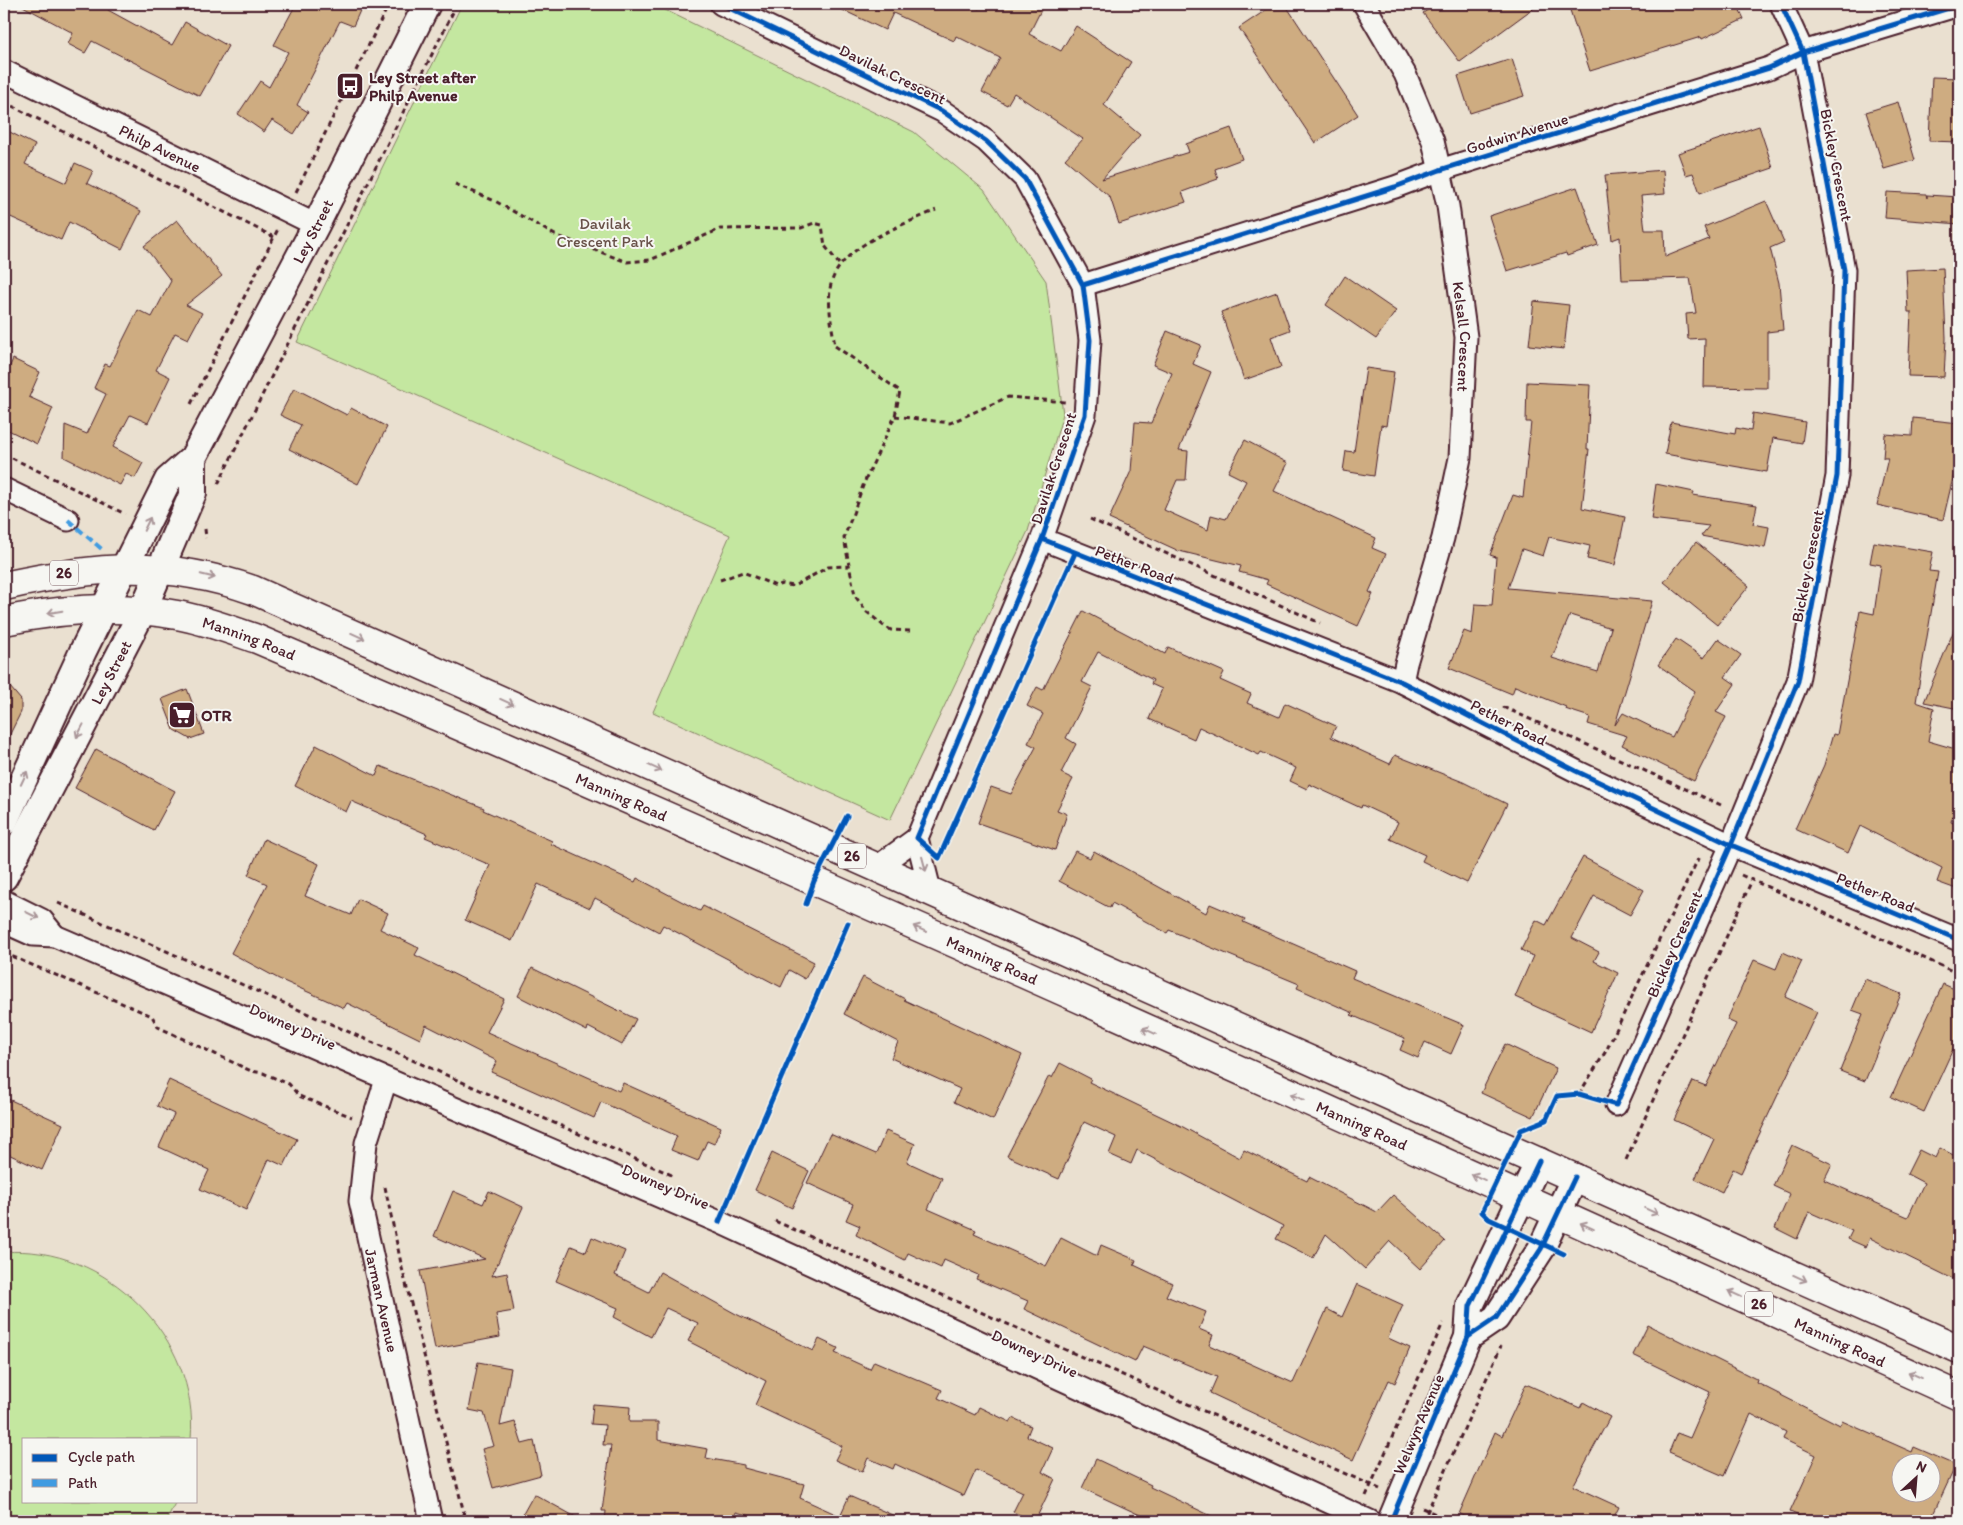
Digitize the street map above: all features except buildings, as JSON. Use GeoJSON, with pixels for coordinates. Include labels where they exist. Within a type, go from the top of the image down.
{"type":"FeatureCollection","features":[{"type":"Feature","properties":{"kind":"main road","name":"26"},"geometry":{"type":"LineString","coordinates":[[4,586],[64,573],[126,568],[192,573],[254,590],[1959,1349]]}},
{"type":"Feature","properties":{"kind":"main road","name":"Manning Road"},"geometry":{"type":"LineString","coordinates":[[4,621],[65,610],[104,608],[143,610],[185,616],[258,639],[814,882],[1558,1213],[1959,1396]]}},
{"type":"Feature","properties":{"kind":"street","name":"Ley Street"},"geometry":{"type":"LineString","coordinates":[[4,822],[104,608],[126,568],[168,480],[193,458],[316,225],[427,4]]}},
{"type":"Feature","properties":{"kind":"street","name":"Davilak Crescent"},"geometry":{"type":"LineString","coordinates":[[721,4],[942,111],[986,141],[1024,179],[1083,285],[1090,340],[1085,415],[1042,540],[917,838]]}},
{"type":"Feature","properties":{"kind":"street","name":"Kelsall Crescent"},"geometry":{"type":"LineString","coordinates":[[1364,4],[1415,96],[1433,141],[1448,206],[1466,337],[1460,458],[1443,538],[1402,682]]}},
{"type":"Feature","properties":{"kind":"street","name":"Bickley Crescent"},"geometry":{"type":"LineString","coordinates":[[1616,1105],[1722,867],[1798,681],[1837,476],[1844,270],[1803,52],[1781,4]]}},
{"type":"Feature","properties":{"kind":"street","name":"Godwin Avenue"},"geometry":{"type":"LineString","coordinates":[[1083,285],[1395,187],[1440,170],[1769,68],[1803,52],[1959,5]]}},
{"type":"Feature","properties":{"kind":"street","name":"Philp Avenue"},"geometry":{"type":"LineString","coordinates":[[4,71],[316,225]]}},
{"type":"Feature","properties":{"kind":"street","name":"Ley Street"},"geometry":{"type":"LineString","coordinates":[[4,877],[143,610],[192,493],[193,458]]}},
{"type":"Feature","properties":{"kind":"street"},"geometry":{"type":"LineString","coordinates":[[4,489],[68,520]]}},
{"type":"Feature","properties":{"kind":"street","name":"Pether Road"},"geometry":{"type":"LineString","coordinates":[[1042,540],[1402,682],[1576,771],[1731,845],[1959,940]]}},
{"type":"Feature","properties":{"kind":"street"},"geometry":{"type":"LineString","coordinates":[[877,867],[917,838],[930,890]]}},
{"type":"Feature","properties":{"kind":"street","name":"Downey Drive"},"geometry":{"type":"LineString","coordinates":[[4,901],[42,920],[55,936]]}},
{"type":"Feature","properties":{"kind":"street","name":"Downey Drive"},"geometry":{"type":"LineString","coordinates":[[4,922],[33,935],[55,936],[719,1222],[1363,1518]]}},
{"type":"Feature","properties":{"kind":"street","name":"Jarman Avenue"},"geometry":{"type":"LineString","coordinates":[[386,1080],[366,1143],[360,1201],[431,1521]]}},
{"type":"Feature","properties":{"kind":"street","name":"Welwyn Avenue"},"geometry":{"type":"LineString","coordinates":[[1390,1521],[1468,1337],[1470,1306],[1539,1161]]}},
{"type":"Feature","properties":{"kind":"street"},"geometry":{"type":"LineString","coordinates":[[1468,1337],[1496,1318],[1542,1249],[1575,1177]]}},
{"type":"Feature","properties":{"kind":"path"},"geometry":{"type":"LineString","coordinates":[[188,410],[389,4]]}},
{"type":"Feature","properties":{"kind":"path"},"geometry":{"type":"LineString","coordinates":[[217,485],[457,4]]}},
{"type":"Feature","properties":{"kind":"path"},"geometry":{"type":"LineString","coordinates":[[4,102],[274,237]]}},
{"type":"Feature","properties":{"kind":"path"},"geometry":{"type":"LineString","coordinates":[[455,184],[495,200],[555,235],[626,262],[650,260],[720,229],[801,228],[814,224],[822,225],[825,246],[839,264]]}},
{"type":"Feature","properties":{"kind":"path"},"geometry":{"type":"LineString","coordinates":[[910,631],[891,630],[867,612],[855,596],[844,538],[861,490],[895,416],[900,391],[835,346],[830,288],[839,264],[857,248],[936,210]]}},
{"type":"Feature","properties":{"kind":"path"},"geometry":{"type":"LineString","coordinates":[[895,416],[950,424],[1008,398],[1086,403]]}},
{"type":"Feature","properties":{"kind":"path"},"geometry":{"type":"LineString","coordinates":[[4,454],[126,515]]}},
{"type":"Feature","properties":{"kind":"path"},"geometry":{"type":"LineString","coordinates":[[204,521],[206,538]]}},
{"type":"Feature","properties":{"kind":"path"},"geometry":{"type":"LineString","coordinates":[[720,580],[743,572],[776,586],[782,584],[794,586],[828,567],[849,566]]}},
{"type":"Feature","properties":{"kind":"path"},"geometry":{"type":"LineString","coordinates":[[1579,1094],[1606,1051],[1698,859],[1752,880],[1959,974]]}},
{"type":"Feature","properties":{"kind":"path"},"geometry":{"type":"LineString","coordinates":[[1626,1160],[1752,880]]}},
{"type":"Feature","properties":{"kind":"path"},"geometry":{"type":"LineString","coordinates":[[4,953],[152,1016],[158,1027],[251,1071],[263,1072],[289,1084],[299,1096],[372,1126]]}},
{"type":"Feature","properties":{"kind":"path"},"geometry":{"type":"LineString","coordinates":[[1572,1094],[1579,1094],[1616,1105]]}},
{"type":"Feature","properties":{"kind":"path"},"geometry":{"type":"LineString","coordinates":[[385,1179],[402,1268],[466,1521]]}},
{"type":"Feature","properties":{"kind":"path"},"geometry":{"type":"LineString","coordinates":[[1363,1518],[1445,1319]]}},
{"type":"Feature","properties":{"kind":"path"},"geometry":{"type":"LineString","coordinates":[[1423,1521],[1505,1338]]}},
{"type":"Feature","properties":{"kind":"green space","name":"Davilak Crescent Park"},"geometry":{"type":"Polygon","coordinates":[[[462,4],[653,4],[914,132],[984,190],[1046,281],[1063,414],[1028,531],[890,820],[653,712],[730,535],[297,342],[462,4]]]}},
{"type":"Feature","properties":{"kind":"green space"},"geometry":{"type":"Polygon","coordinates":[[[4,1252],[41,1253],[77,1263],[110,1281],[139,1304],[162,1333],[180,1366],[190,1402],[191,1438],[22,1438],[22,1502],[176,1502],[166,1521],[4,1521],[4,1252]]]}},
{"type":"Feature","properties":{"kind":"marked path"},"geometry":{"type":"LineString","coordinates":[[68,520],[104,551]]}},
{"type":"Feature","properties":{"kind":"cycle path"},"geometry":{"type":"LineString","coordinates":[[721,4],[942,111],[986,141],[1025,179],[1083,285],[1090,340],[1085,415],[1042,539],[917,838],[939,858],[1075,553]]}},
{"type":"Feature","properties":{"kind":"cycle path"},"geometry":{"type":"LineString","coordinates":[[1564,1254],[1489,1219],[1482,1212],[1521,1130],[1546,1120],[1557,1096],[1579,1094],[1616,1105],[1731,845],[1798,681],[1837,476],[1844,270],[1803,52],[1781,4]]}},
{"type":"Feature","properties":{"kind":"cycle path"},"geometry":{"type":"LineString","coordinates":[[1083,285],[1395,187],[1440,170],[1769,68],[1803,52],[1959,5]]}},
{"type":"Feature","properties":{"kind":"cycle path"},"geometry":{"type":"LineString","coordinates":[[1042,539],[1402,682],[1576,771],[1731,845],[1959,940]]}},
{"type":"Feature","properties":{"kind":"cycle path"},"geometry":{"type":"LineString","coordinates":[[806,904],[814,881],[847,816]]}},
{"type":"Feature","properties":{"kind":"cycle path"},"geometry":{"type":"LineString","coordinates":[[719,1222],[848,923]]}},
{"type":"Feature","properties":{"kind":"cycle path"},"geometry":{"type":"LineString","coordinates":[[1391,1521],[1468,1337],[1470,1306],[1539,1161]]}},
{"type":"Feature","properties":{"kind":"cycle path"},"geometry":{"type":"LineString","coordinates":[[1468,1337],[1496,1318],[1541,1249],[1575,1177]]}},
{"type":"Feature","properties":{"kind":"place","name":"Ley Street after Philp Avenue"},"geometry":{"type":"Point","coordinates":[350,86]}},
{"type":"Feature","properties":{"kind":"place","name":"OTR"},"geometry":{"type":"Point","coordinates":[182,715]}}]}
